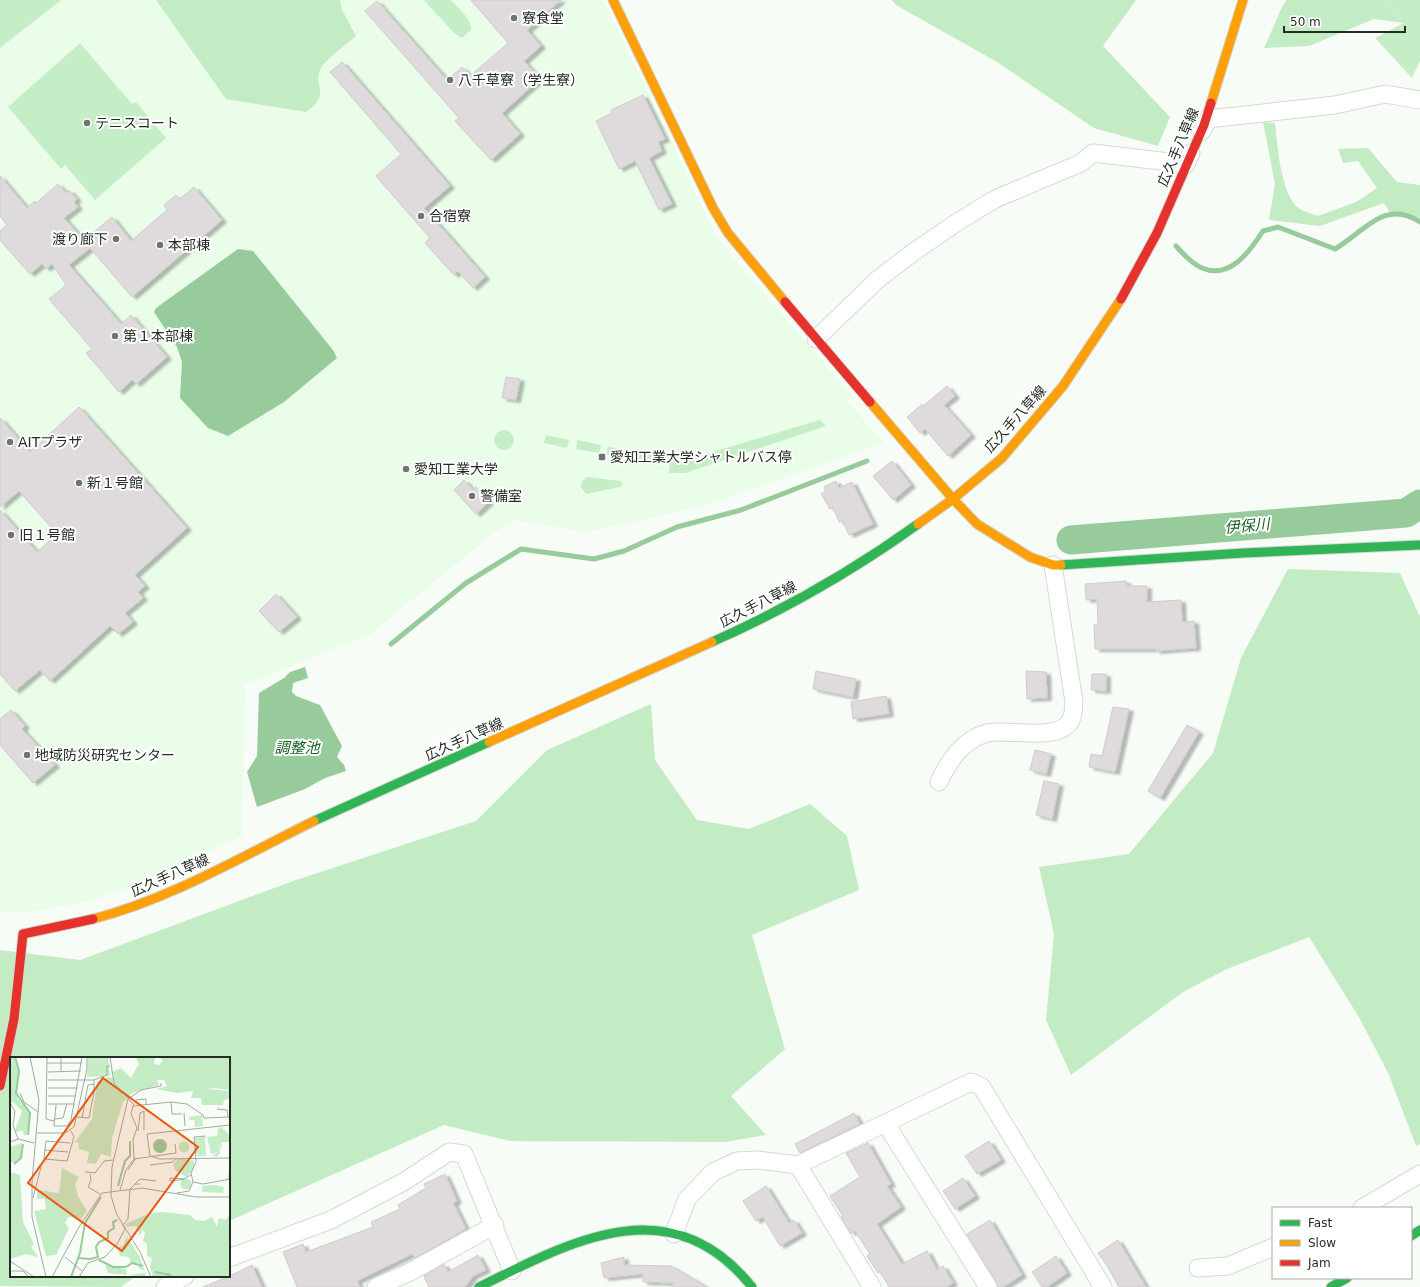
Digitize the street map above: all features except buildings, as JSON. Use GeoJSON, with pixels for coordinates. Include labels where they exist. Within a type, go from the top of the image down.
{"type":"FeatureCollection","features":[{"type":"Feature","properties":{"kind":"main road"},"geometry":{"type":"LineString","coordinates":[[613,0],[713,208],[728,232],[749,260],[816,339],[953,499],[977,524],[1030,557],[1053,565],[1080,565],[1243,553],[1420,545]]}},
{"type":"Feature","properties":{"kind":"main road","name":"広久手八草線"},"geometry":{"type":"LineString","coordinates":[[0,1086],[14,1019],[23,934],[68,926],[125,910],[203,876],[332,812],[731,634],[800,598],[881,551],[953,499],[1002,458],[1063,386],[1130,285],[1157,233],[1204,125],[1212,103],[1242,0]]}},
{"type":"Feature","properties":{"kind":"main road"},"geometry":{"type":"LineString","coordinates":[[479,1287],[512,1271],[585,1240],[624,1230],[662,1231],[703,1244],[737,1268],[752,1287]]}},
{"type":"Feature","properties":{"kind":"main road"},"geometry":{"type":"LineString","coordinates":[[1331,1287],[1344,1279]]}},
{"type":"Feature","properties":{"kind":"street"},"geometry":{"type":"LineString","coordinates":[[816,339],[877,280],[915,251],[995,199],[1081,163],[1093,153],[1186,164],[1208,119],[1335,105],[1385,94],[1420,100]]}},
{"type":"Feature","properties":{"kind":"street"},"geometry":{"type":"LineString","coordinates":[[939,782],[948,763],[957,752],[970,741],[986,734],[1002,731],[1048,734],[1063,728],[1072,718],[1074,702],[1053,565]]}},
{"type":"Feature","properties":{"kind":"street"},"geometry":{"type":"LineString","coordinates":[[674,1234],[687,1199],[712,1172],[737,1162],[758,1160],[798,1165],[971,1082],[981,1086],[1103,1287]]}},
{"type":"Feature","properties":{"kind":"street"},"geometry":{"type":"LineString","coordinates":[[886,1124],[988,1287]]}},
{"type":"Feature","properties":{"kind":"street"},"geometry":{"type":"LineString","coordinates":[[230,1258],[331,1220],[405,1181],[449,1152],[464,1154],[495,1225],[512,1271]]}},
{"type":"Feature","properties":{"kind":"street"},"geometry":{"type":"LineString","coordinates":[[798,1165],[872,1287]]}},
{"type":"Feature","properties":{"kind":"street"},"geometry":{"type":"LineString","coordinates":[[1364,1207],[1420,1174]]}},
{"type":"Feature","properties":{"kind":"street"},"geometry":{"type":"LineString","coordinates":[[376,1287],[410,1272],[495,1225]]}},
{"type":"Feature","properties":{"kind":"street"},"geometry":{"type":"LineString","coordinates":[[1198,1268],[1228,1266],[1272,1247]]}},
{"type":"Feature","properties":{"kind":"street"},"geometry":{"type":"LineString","coordinates":[[165,1287],[183,1277]]}},
{"type":"Feature","properties":{"kind":"shaded area","name":"愛知工業大学"},"geometry":{"type":"Polygon","coordinates":[[[0,0],[602,0],[629,53],[714,232],[724,247],[852,396],[847,401],[884,443],[704,506],[587,532],[516,520],[499,529],[369,635],[245,685],[242,836],[131,887],[84,902],[42,910],[0,913],[0,0]]]}},
{"type":"Feature","properties":{"kind":"shaded area"},"geometry":{"type":"Polygon","coordinates":[[[0,0],[61,0],[0,48],[0,0]]]}},
{"type":"Feature","properties":{"kind":"shaded area"},"geometry":{"type":"Polygon","coordinates":[[[156,0],[340,0],[342,10],[356,36],[332,56],[321,68],[318,80],[320,94],[318,100],[306,112],[226,99],[156,0]]]}},
{"type":"Feature","properties":{"kind":"shaded area"},"geometry":{"type":"Polygon","coordinates":[[[424,0],[451,0],[470,22],[471,30],[462,38],[454,33],[424,0]]]}},
{"type":"Feature","properties":{"kind":"shaded area"},"geometry":{"type":"Polygon","coordinates":[[[892,0],[1136,0],[1103,46],[1170,117],[1158,146],[1094,128],[997,62],[896,5],[892,0]]]}},
{"type":"Feature","properties":{"kind":"shaded area"},"geometry":{"type":"Polygon","coordinates":[[[1287,0],[1382,0],[1404,23],[1374,19],[1309,46],[1264,48],[1283,5],[1287,0]]]}},
{"type":"Feature","properties":{"kind":"shaded area"},"geometry":{"type":"Polygon","coordinates":[[[1382,0],[1420,0],[1420,61],[1412,78],[1375,38],[1404,23],[1382,0]]]}},
{"type":"Feature","properties":{"kind":"shaded area","name":"テニスコート"},"geometry":{"type":"Polygon","coordinates":[[[80,43],[132,104],[136,102],[166,138],[95,200],[65,165],[61,169],[8,107],[80,43]]]}},
{"type":"Feature","properties":{"kind":"shaded area"},"geometry":{"type":"Polygon","coordinates":[[[1263,122],[1275,123],[1284,182],[1288,193],[1300,209],[1318,216],[1356,202],[1377,188],[1358,161],[1343,163],[1338,149],[1368,148],[1397,182],[1420,185],[1420,222],[1411,216],[1390,213],[1384,203],[1320,226],[1269,220],[1275,184],[1263,122]]]}},
{"type":"Feature","properties":{"kind":"shaded area"},"geometry":{"type":"Polygon","coordinates":[[[820,420],[826,426],[685,473],[669,473],[670,457],[689,459],[820,420]]]}},
{"type":"Feature","properties":{"kind":"shaded area"},"geometry":{"type":"Polygon","coordinates":[[[500,430],[508,430],[514,436],[514,444],[508,450],[500,450],[494,444],[494,436],[500,430]]]}},
{"type":"Feature","properties":{"kind":"shaded area"},"geometry":{"type":"Polygon","coordinates":[[[546,435],[569,440],[567,448],[544,443],[546,435]]]}},
{"type":"Feature","properties":{"kind":"shaded area"},"geometry":{"type":"Polygon","coordinates":[[[577,440],[601,445],[599,453],[576,449],[577,440]]]}},
{"type":"Feature","properties":{"kind":"shaded area"},"geometry":{"type":"Polygon","coordinates":[[[608,447],[630,450],[629,458],[606,454],[608,447]]]}},
{"type":"Feature","properties":{"kind":"shaded area"},"geometry":{"type":"Polygon","coordinates":[[[638,451],[663,454],[660,463],[636,459],[638,451]]]}},
{"type":"Feature","properties":{"kind":"shaded area"},"geometry":{"type":"Polygon","coordinates":[[[587,477],[621,481],[623,484],[620,487],[586,494],[581,487],[582,481],[587,477]]]}},
{"type":"Feature","properties":{"kind":"shaded area"},"geometry":{"type":"Polygon","coordinates":[[[1288,569],[1400,573],[1420,617],[1420,1144],[1416,1146],[1389,1075],[1360,1019],[1309,937],[1227,969],[1183,992],[1071,1075],[1046,1020],[1054,934],[1039,867],[1129,854],[1213,753],[1241,658],[1288,569]]]}},
{"type":"Feature","properties":{"kind":"shaded area"},"geometry":{"type":"Polygon","coordinates":[[[651,704],[655,760],[697,820],[749,829],[810,804],[847,836],[859,890],[752,935],[785,1049],[731,1096],[766,1135],[725,1142],[510,1141],[444,1125],[230,1221],[230,1057],[10,1057],[10,1277],[135,1277],[121,1287],[0,1286],[0,950],[80,960],[293,881],[476,821],[547,750],[651,704]]]}},
{"type":"Feature","properties":{"kind":"water"},"geometry":{"type":"Polygon","coordinates":[[[238,249],[253,251],[333,350],[337,358],[284,402],[228,436],[208,428],[180,398],[182,362],[177,347],[154,312],[156,308],[238,249]]]}},
{"type":"Feature","properties":{"kind":"water","name":"調整池"},"geometry":{"type":"Polygon","coordinates":[[[305,667],[308,678],[293,683],[292,692],[296,696],[320,705],[342,746],[337,757],[344,765],[346,771],[325,778],[305,789],[257,807],[247,772],[257,756],[259,693],[284,678],[290,672],[305,667]]]}},
{"type":"Feature","properties":{"kind":"waterway"},"geometry":{"type":"LineString","coordinates":[[1176,246],[1195,264],[1212,271],[1222,270],[1238,262],[1252,247],[1263,231],[1278,227],[1335,249],[1375,220],[1385,216],[1396,214],[1407,216],[1420,222]]}},
{"type":"Feature","properties":{"kind":"waterway"},"geometry":{"type":"LineString","coordinates":[[391,644],[466,583],[521,549],[594,559],[624,551],[677,527],[741,510],[867,461]]}},
{"type":"Feature","properties":{"kind":"waterway","name":"伊保川"},"geometry":{"type":"LineString","coordinates":[[1071,540],[1406,513],[1420,504]]}},
{"type":"Feature","properties":{"kind":"traffic: fast"},"geometry":{"type":"LineString","coordinates":[[712,642],[792,603],[844,573],[918,524]]}},
{"type":"Feature","properties":{"kind":"traffic: fast"},"geometry":{"type":"LineString","coordinates":[[1061,565],[1243,553],[1420,545]]}},
{"type":"Feature","properties":{"kind":"traffic: fast"},"geometry":{"type":"LineString","coordinates":[[314,821],[489,742]]}},
{"type":"Feature","properties":{"kind":"traffic: fast"},"geometry":{"type":"LineString","coordinates":[[479,1287],[550,1253],[585,1240],[620,1232],[655,1230],[688,1238],[721,1256],[752,1287]]}},
{"type":"Feature","properties":{"kind":"traffic: fast"},"geometry":{"type":"LineString","coordinates":[[1412,1235],[1420,1230]]}},
{"type":"Feature","properties":{"kind":"traffic: fast"},"geometry":{"type":"LineString","coordinates":[[1331,1287],[1345,1279]]}},
{"type":"Feature","properties":{"kind":"traffic: slow"},"geometry":{"type":"LineString","coordinates":[[613,0],[713,208],[728,233],[785,302]]}},
{"type":"Feature","properties":{"kind":"traffic: slow"},"geometry":{"type":"LineString","coordinates":[[1211,103],[1243,0]]}},
{"type":"Feature","properties":{"kind":"traffic: slow"},"geometry":{"type":"LineString","coordinates":[[918,524],[953,499],[1002,458],[1063,386],[1121,299]]}},
{"type":"Feature","properties":{"kind":"traffic: slow"},"geometry":{"type":"LineString","coordinates":[[870,402],[953,499],[977,524],[1030,557],[1053,565],[1061,565]]}},
{"type":"Feature","properties":{"kind":"traffic: slow"},"geometry":{"type":"LineString","coordinates":[[489,742],[712,642]]}},
{"type":"Feature","properties":{"kind":"traffic: slow"},"geometry":{"type":"LineString","coordinates":[[93,919],[150,900],[206,876],[314,821]]}},
{"type":"Feature","properties":{"kind":"traffic: jam"},"geometry":{"type":"LineString","coordinates":[[1121,299],[1157,233],[1204,125],[1211,103]]}},
{"type":"Feature","properties":{"kind":"traffic: jam"},"geometry":{"type":"LineString","coordinates":[[785,302],[870,402]]}},
{"type":"Feature","properties":{"kind":"traffic: jam"},"geometry":{"type":"LineString","coordinates":[[0,1086],[14,1019],[23,934],[93,919]]}},
{"type":"Feature","properties":{"kind":"place","name":"寮食堂"},"geometry":{"type":"Point","coordinates":[514,18]}},
{"type":"Feature","properties":{"kind":"place","name":"八千草寮（学生寮）"},"geometry":{"type":"Point","coordinates":[450,80]}},
{"type":"Feature","properties":{"kind":"place","name":"テニスコート"},"geometry":{"type":"Point","coordinates":[87,123]}},
{"type":"Feature","properties":{"kind":"place","name":"合宿寮"},"geometry":{"type":"Point","coordinates":[421,216]}},
{"type":"Feature","properties":{"kind":"place","name":"渡り廊下"},"geometry":{"type":"Point","coordinates":[116,239]}},
{"type":"Feature","properties":{"kind":"place","name":"本部棟"},"geometry":{"type":"Point","coordinates":[160,245]}},
{"type":"Feature","properties":{"kind":"place","name":"第１本部棟"},"geometry":{"type":"Point","coordinates":[115,336]}},
{"type":"Feature","properties":{"kind":"place","name":"AITプラザ"},"geometry":{"type":"Point","coordinates":[10,442]}},
{"type":"Feature","properties":{"kind":"place","name":"愛知工業大学シャトルバス停"},"geometry":{"type":"Point","coordinates":[602,457]}},
{"type":"Feature","properties":{"kind":"place","name":"愛知工業大学"},"geometry":{"type":"Point","coordinates":[406,469]}},
{"type":"Feature","properties":{"kind":"place","name":"新１号館"},"geometry":{"type":"Point","coordinates":[79,483]}},
{"type":"Feature","properties":{"kind":"place","name":"警備室"},"geometry":{"type":"Point","coordinates":[472,496]}},
{"type":"Feature","properties":{"kind":"place","name":"旧１号館"},"geometry":{"type":"Point","coordinates":[11,535]}},
{"type":"Feature","properties":{"kind":"place","name":"地域防災研究センター"},"geometry":{"type":"Point","coordinates":[27,755]}}]}
